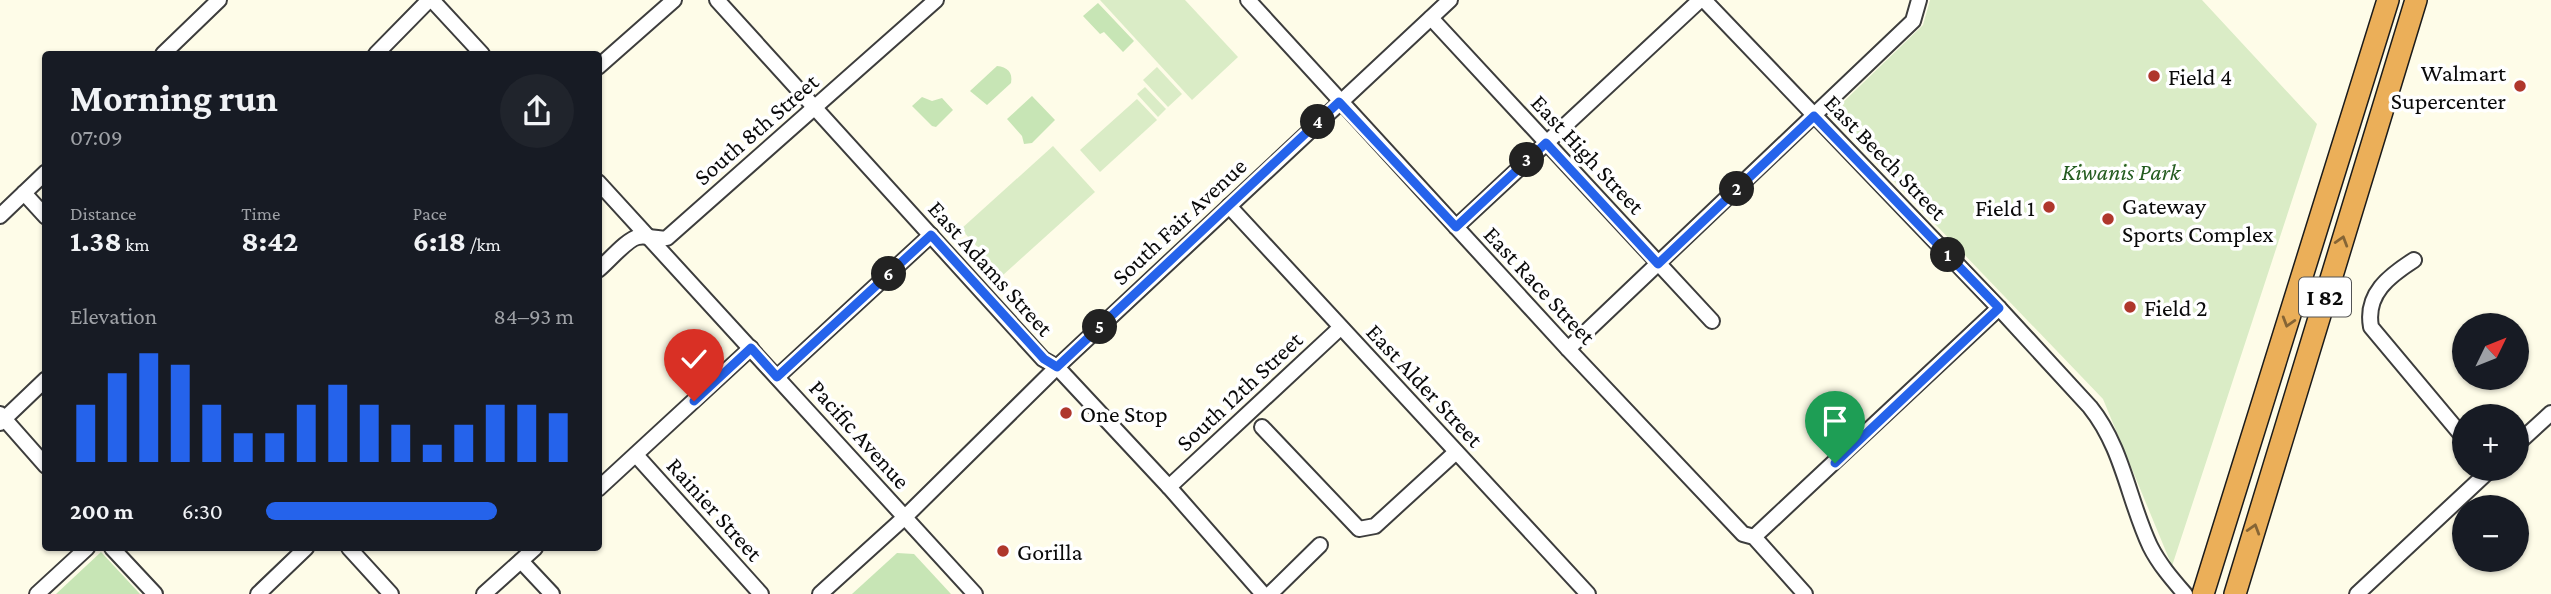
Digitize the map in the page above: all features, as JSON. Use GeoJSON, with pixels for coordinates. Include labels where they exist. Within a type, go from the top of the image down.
{"type":"FeatureCollection","features":[{"type":"Feature","properties":{"kind":"highway"},"geometry":{"type":"LineString","coordinates":[[2324,206],[2378,0]]}},
{"type":"Feature","properties":{"kind":"highway","name":"I 82"},"geometry":{"type":"LineString","coordinates":[[2205,589],[2388,0]]}},
{"type":"Feature","properties":{"kind":"highway","name":"I 82"},"geometry":{"type":"LineString","coordinates":[[2235,594],[2405,33],[2418,0]]}},
{"type":"Feature","properties":{"kind":"street"},"geometry":{"type":"LineString","coordinates":[[172,51],[219,0]]}},
{"type":"Feature","properties":{"kind":"street"},"geometry":{"type":"LineString","coordinates":[[379,51],[430,0],[479,51]]}},
{"type":"Feature","properties":{"kind":"street"},"geometry":{"type":"LineString","coordinates":[[602,63],[674,0]]}},
{"type":"Feature","properties":{"kind":"street","name":"East Adams Street"},"geometry":{"type":"LineString","coordinates":[[716,0],[1044,359],[1057,367],[1169,487],[1262,594]]}},
{"type":"Feature","properties":{"kind":"street","name":"South 8th Street"},"geometry":{"type":"LineString","coordinates":[[602,266],[639,236],[667,238],[936,0]]}},
{"type":"Feature","properties":{"kind":"street","name":"East Race Street"},"geometry":{"type":"LineString","coordinates":[[1248,0],[1568,349],[1743,534],[1754,537],[1805,594]]}},
{"type":"Feature","properties":{"kind":"street","name":"South Fair Avenue"},"geometry":{"type":"LineString","coordinates":[[820,594],[905,517],[1057,367],[1450,0]]}},
{"type":"Feature","properties":{"kind":"street"},"geometry":{"type":"LineString","coordinates":[[1456,227],[1702,0]]}},
{"type":"Feature","properties":{"kind":"street","name":"East Beech Street"},"geometry":{"type":"LineString","coordinates":[[1702,0],[1999,308],[2103,423],[2115,448],[2149,544],[2165,570],[2185,594]]}},
{"type":"Feature","properties":{"kind":"street"},"geometry":{"type":"LineString","coordinates":[[1568,349],[1913,21],[1919,0]]}},
{"type":"Feature","properties":{"kind":"street","name":"East High Street"},"geometry":{"type":"LineString","coordinates":[[1431,18],[1712,321]]}},
{"type":"Feature","properties":{"kind":"street"},"geometry":{"type":"LineString","coordinates":[[0,216],[42,176]]}},
{"type":"Feature","properties":{"kind":"street","name":"Pacific Avenue"},"geometry":{"type":"LineString","coordinates":[[602,186],[975,594]]}},
{"type":"Feature","properties":{"kind":"street"},"geometry":{"type":"LineString","coordinates":[[24,193],[42,213]]}},
{"type":"Feature","properties":{"kind":"street","name":"East Alder Street"},"geometry":{"type":"LineString","coordinates":[[1229,206],[1588,594]]}},
{"type":"Feature","properties":{"kind":"street"},"geometry":{"type":"LineString","coordinates":[[777,377],[931,235]]}},
{"type":"Feature","properties":{"kind":"street"},"geometry":{"type":"LineString","coordinates":[[2414,260],[2387,278],[2377,291],[2370,307],[2371,327],[2452,424]]}},
{"type":"Feature","properties":{"kind":"street"},"geometry":{"type":"LineString","coordinates":[[1754,537],[1999,308]]}},
{"type":"Feature","properties":{"kind":"street","name":"South 12th Street"},"geometry":{"type":"LineString","coordinates":[[1169,487],[1340,328]]}},
{"type":"Feature","properties":{"kind":"street"},"geometry":{"type":"LineString","coordinates":[[602,485],[751,348]]}},
{"type":"Feature","properties":{"kind":"street"},"geometry":{"type":"LineString","coordinates":[[42,383],[1,419],[42,462]]}},
{"type":"Feature","properties":{"kind":"street"},"geometry":{"type":"LineString","coordinates":[[2529,433],[2551,413]]}},
{"type":"Feature","properties":{"kind":"street"},"geometry":{"type":"LineString","coordinates":[[1262,428],[1359,529],[1375,526],[1456,452]]}},
{"type":"Feature","properties":{"kind":"street","name":"Rainier Street"},"geometry":{"type":"LineString","coordinates":[[636,455],[761,594]]}},
{"type":"Feature","properties":{"kind":"street"},"geometry":{"type":"LineString","coordinates":[[2357,594],[2478,481]]}},
{"type":"Feature","properties":{"kind":"street"},"geometry":{"type":"LineString","coordinates":[[1270,594],[1320,545]]}},
{"type":"Feature","properties":{"kind":"street"},"geometry":{"type":"LineString","coordinates":[[37,594],[84,551]]}},
{"type":"Feature","properties":{"kind":"street"},"geometry":{"type":"LineString","coordinates":[[115,551],[155,594]]}},
{"type":"Feature","properties":{"kind":"street"},"geometry":{"type":"LineString","coordinates":[[258,594],[303,551]]}},
{"type":"Feature","properties":{"kind":"street"},"geometry":{"type":"LineString","coordinates":[[352,551],[391,594]]}},
{"type":"Feature","properties":{"kind":"street"},"geometry":{"type":"LineString","coordinates":[[484,594],[532,551]]}},
{"type":"Feature","properties":{"kind":"street"},"geometry":{"type":"LineString","coordinates":[[521,561],[552,594]]}},
{"type":"Feature","properties":{"kind":"green space"},"geometry":{"type":"Polygon","coordinates":[[[1100,0],[1185,0],[1238,57],[1192,100],[1100,0]]]}},
{"type":"Feature","properties":{"kind":"green space","name":"Gateway Sports Complex"},"geometry":{"type":"Polygon","coordinates":[[[1930,0],[2202,0],[2317,124],[2172,566],[2103,399],[1837,122],[1834,111],[1923,25],[1930,0]]]}},
{"type":"Feature","properties":{"kind":"green space"},"geometry":{"type":"Polygon","coordinates":[[[1098,3],[1134,41],[1123,52],[1104,32],[1100,34],[1083,16],[1098,3]]]}},
{"type":"Feature","properties":{"kind":"green space"},"geometry":{"type":"Polygon","coordinates":[[[997,66],[1008,71],[1011,83],[987,105],[970,91],[997,66]]]}},
{"type":"Feature","properties":{"kind":"green space"},"geometry":{"type":"Polygon","coordinates":[[[1157,67],[1182,94],[1168,107],[1143,80],[1157,67]]]}},
{"type":"Feature","properties":{"kind":"green space"},"geometry":{"type":"Polygon","coordinates":[[[1145,87],[1166,109],[1158,117],[1137,94],[1145,87]]]}},
{"type":"Feature","properties":{"kind":"green space"},"geometry":{"type":"Polygon","coordinates":[[[1032,96],[1055,120],[1032,143],[1024,144],[1022,136],[1007,119],[1032,96]]]}},
{"type":"Feature","properties":{"kind":"green space"},"geometry":{"type":"Polygon","coordinates":[[[922,97],[932,101],[942,98],[953,110],[936,127],[932,126],[912,106],[922,97]]]}},
{"type":"Feature","properties":{"kind":"green space"},"geometry":{"type":"Polygon","coordinates":[[[1137,99],[1157,120],[1100,172],[1080,150],[1137,99]]]}},
{"type":"Feature","properties":{"kind":"green space"},"geometry":{"type":"Polygon","coordinates":[[[1053,146],[1095,192],[1003,275],[961,229],[1053,146]]]}},
{"type":"Feature","properties":{"kind":"green space"},"geometry":{"type":"Polygon","coordinates":[[[101,552],[140,594],[56,594],[101,552]]]}},
{"type":"Feature","properties":{"kind":"green space"},"geometry":{"type":"Polygon","coordinates":[[[897,553],[914,554],[951,594],[852,594],[897,553]]]}},
{"type":"Feature","properties":{"kind":"place","name":"Field 4"},"geometry":{"type":"Point","coordinates":[2154,76]}},
{"type":"Feature","properties":{"kind":"place","name":"Walmart Supercenter"},"geometry":{"type":"Point","coordinates":[2520,86]}},
{"type":"Feature","properties":{"kind":"place","name":"Field 1"},"geometry":{"type":"Point","coordinates":[2049,207]}},
{"type":"Feature","properties":{"kind":"place","name":"Gateway Sports Complex"},"geometry":{"type":"Point","coordinates":[2108,219]}},
{"type":"Feature","properties":{"kind":"place","name":"Field 2"},"geometry":{"type":"Point","coordinates":[2130,307]}},
{"type":"Feature","properties":{"kind":"place","name":"One Stop"},"geometry":{"type":"Point","coordinates":[1066,413]}},
{"type":"Feature","properties":{"kind":"place","name":"Gorilla"},"geometry":{"type":"Point","coordinates":[1003,551]}},
{"type":"Feature","properties":{"kind":"route"},"geometry":{"type":"LineString","coordinates":[[694,401],[751,348],[777,377],[931,235],[1044,359],[1057,367],[1339,102],[1456,227],[1546,143],[1658,264],[1814,116],[1999,308],[1835,463]]}},
{"type":"Feature","properties":{"kind":"park label","name":"Kiwanis Park"},"geometry":{"type":"Point","coordinates":[2121,171]}}]}
